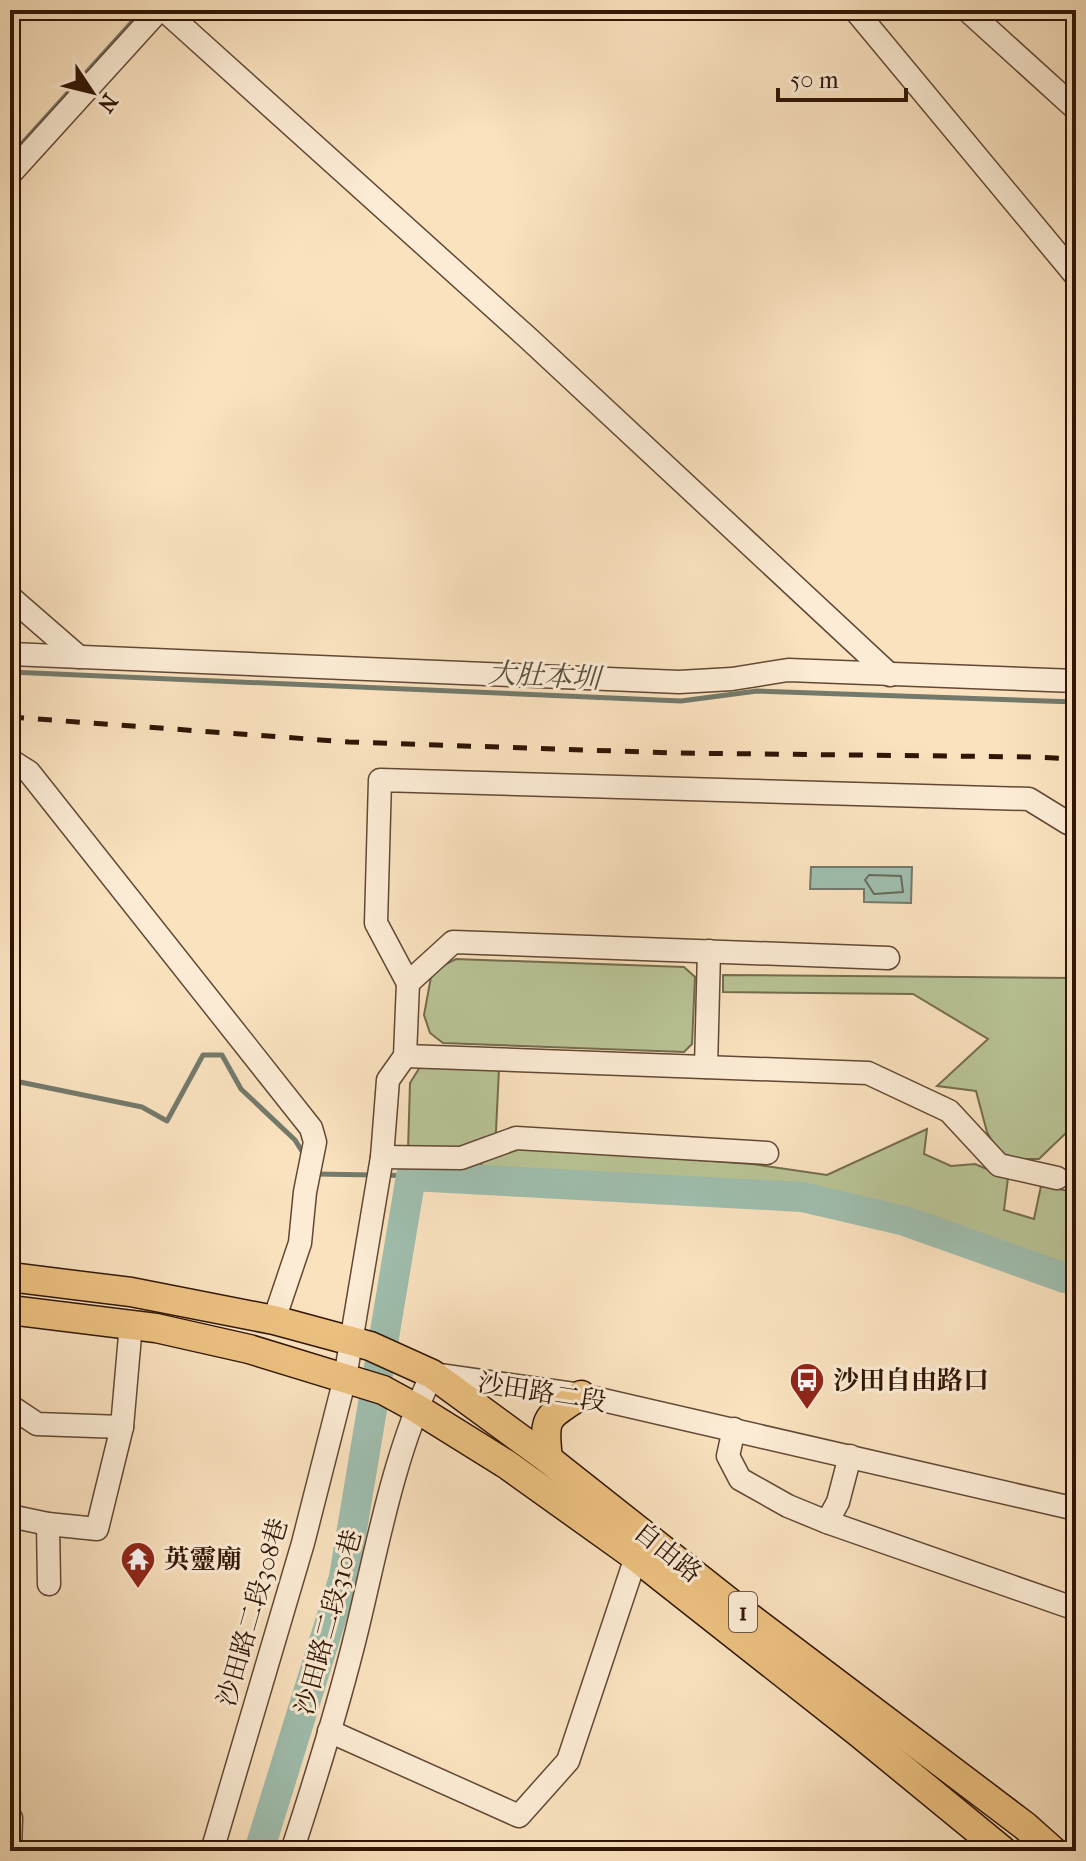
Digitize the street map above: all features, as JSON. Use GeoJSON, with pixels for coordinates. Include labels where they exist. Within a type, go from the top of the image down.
{"type":"FeatureCollection","features":[{"type":"Feature","properties":{"kind":"main road","name":"沙田路二段"},"geometry":{"type":"LineString","coordinates":[[10,1277],[131,1292],[274,1320],[361,1344],[403,1359],[432,1374]]}},
{"type":"Feature","properties":{"kind":"main road","name":"1"},"geometry":{"type":"LineString","coordinates":[[10,1310],[131,1324],[249,1349],[364,1384],[416,1408]]}},
{"type":"Feature","properties":{"kind":"main road","name":"自由路"},"geometry":{"type":"LineString","coordinates":[[432,1374],[548,1459],[729,1602],[1025,1826],[1053,1851]]}},
{"type":"Feature","properties":{"kind":"main road"},"geometry":{"type":"LineString","coordinates":[[548,1459],[544,1428],[553,1414],[581,1395]]}},
{"type":"Feature","properties":{"kind":"main road","name":"自由路"},"geometry":{"type":"LineString","coordinates":[[416,1408],[506,1464],[636,1557],[1003,1851]]}},
{"type":"Feature","properties":{"kind":"street"},"geometry":{"type":"LineString","coordinates":[[10,174],[162,10],[528,338],[890,675]]}},
{"type":"Feature","properties":{"kind":"street"},"geometry":{"type":"LineString","coordinates":[[855,10],[1076,276]]}},
{"type":"Feature","properties":{"kind":"street"},"geometry":{"type":"LineString","coordinates":[[967,10],[1076,109]]}},
{"type":"Feature","properties":{"kind":"street"},"geometry":{"type":"LineString","coordinates":[[10,597],[79,657]]}},
{"type":"Feature","properties":{"kind":"street"},"geometry":{"type":"LineString","coordinates":[[10,654],[679,682],[732,679],[788,670],[1076,681]]}},
{"type":"Feature","properties":{"kind":"street"},"geometry":{"type":"LineString","coordinates":[[10,760],[29,772],[311,1128],[315,1142],[305,1192],[300,1243],[274,1320]]}},
{"type":"Feature","properties":{"kind":"street"},"geometry":{"type":"LineString","coordinates":[[1057,1178],[999,1165],[949,1111],[868,1073],[405,1056],[408,983],[376,923],[380,780],[1029,799],[1068,823],[1076,823]]}},
{"type":"Feature","properties":{"kind":"street"},"geometry":{"type":"LineString","coordinates":[[408,983],[453,942],[888,958]]}},
{"type":"Feature","properties":{"kind":"street"},"geometry":{"type":"LineString","coordinates":[[706,1067],[709,951]]}},
{"type":"Feature","properties":{"kind":"street","name":"沙田路二段308巷"},"geometry":{"type":"LineString","coordinates":[[212,1851],[303,1543],[364,1384],[361,1344],[388,1080],[405,1056]]}},
{"type":"Feature","properties":{"kind":"street"},"geometry":{"type":"LineString","coordinates":[[381,1162],[461,1158],[516,1138],[767,1153]]}},
{"type":"Feature","properties":{"kind":"street"},"geometry":{"type":"LineString","coordinates":[[10,1516],[97,1529],[122,1427],[131,1324]]}},
{"type":"Feature","properties":{"kind":"street","name":"沙田路二段"},"geometry":{"type":"LineString","coordinates":[[432,1374],[581,1395],[1076,1509]]}},
{"type":"Feature","properties":{"kind":"street","name":"沙田路二段310巷"},"geometry":{"type":"LineString","coordinates":[[292,1851],[356,1634],[391,1487],[416,1408],[432,1374]]}},
{"type":"Feature","properties":{"kind":"street"},"geometry":{"type":"LineString","coordinates":[[10,1406],[37,1424],[122,1427]]}},
{"type":"Feature","properties":{"kind":"street"},"geometry":{"type":"LineString","coordinates":[[734,1429],[728,1456],[740,1479],[788,1506],[1076,1609]]}},
{"type":"Feature","properties":{"kind":"street"},"geometry":{"type":"LineString","coordinates":[[827,1522],[838,1502],[850,1456]]}},
{"type":"Feature","properties":{"kind":"street"},"geometry":{"type":"LineString","coordinates":[[48,1524],[49,1584]]}},
{"type":"Feature","properties":{"kind":"street"},"geometry":{"type":"LineString","coordinates":[[329,1731],[519,1816],[568,1761],[636,1557]]}},
{"type":"Feature","properties":{"kind":"street"},"geometry":{"type":"LineString","coordinates":[[10,1851],[11,1818]]}},
{"type":"Feature","properties":{"kind":"green space"},"geometry":{"type":"Polygon","coordinates":[[[456,959],[684,967],[695,977],[692,1044],[684,1052],[443,1043],[430,1033],[424,1015],[431,977],[440,967],[456,959]]]}},
{"type":"Feature","properties":{"kind":"green space"},"geometry":{"type":"Polygon","coordinates":[[[723,975],[1073,978],[1070,1129],[1039,1159],[1002,1159],[987,1132],[976,1091],[937,1086],[988,1039],[913,994],[723,992],[723,975]]]}},
{"type":"Feature","properties":{"kind":"green space"},"geometry":{"type":"Polygon","coordinates":[[[420,1067],[499,1069],[495,1151],[510,1146],[752,1164],[827,1175],[927,1129],[924,1154],[951,1166],[975,1164],[1008,1178],[1004,1210],[1034,1219],[1041,1186],[1069,1191],[1067,1276],[935,1226],[840,1201],[503,1184],[475,1159],[408,1150],[410,1083],[420,1067]]]}},
{"type":"Feature","properties":{"kind":"water"},"geometry":{"type":"Polygon","coordinates":[[[811,867],[912,867],[911,903],[864,902],[864,889],[810,889],[811,867]]]}},
{"type":"Feature","properties":{"kind":"waterway"},"geometry":{"type":"LineString","coordinates":[[10,157],[143,10]]}},
{"type":"Feature","properties":{"kind":"waterway","name":"大肚本圳"},"geometry":{"type":"LineString","coordinates":[[10,672],[681,701],[757,691],[1076,702]]}},
{"type":"Feature","properties":{"kind":"waterway"},"geometry":{"type":"LineString","coordinates":[[10,1080],[142,1107],[167,1121],[203,1055],[222,1055],[241,1089],[295,1140],[305,1156]]}},
{"type":"Feature","properties":{"kind":"waterway"},"geometry":{"type":"LineString","coordinates":[[316,1174],[374,1175]]}},
{"type":"Feature","properties":{"kind":"waterway"},"geometry":{"type":"LineString","coordinates":[[384,1175],[411,1176]]}},
{"type":"Feature","properties":{"kind":"waterway"},"geometry":{"type":"LineString","coordinates":[[259,1851],[344,1577],[411,1176],[802,1197],[905,1221],[1065,1278],[1076,1279]]}},
{"type":"Feature","properties":{"kind":"railway"},"geometry":{"type":"LineString","coordinates":[[10,717],[349,742],[674,753],[1076,759]]}},
{"type":"Feature","properties":{"kind":"place","name":"沙田自由路口"},"geometry":{"type":"Point","coordinates":[807,1411]}},
{"type":"Feature","properties":{"kind":"place","name":"英靈廟"},"geometry":{"type":"Point","coordinates":[138,1590]}}]}
